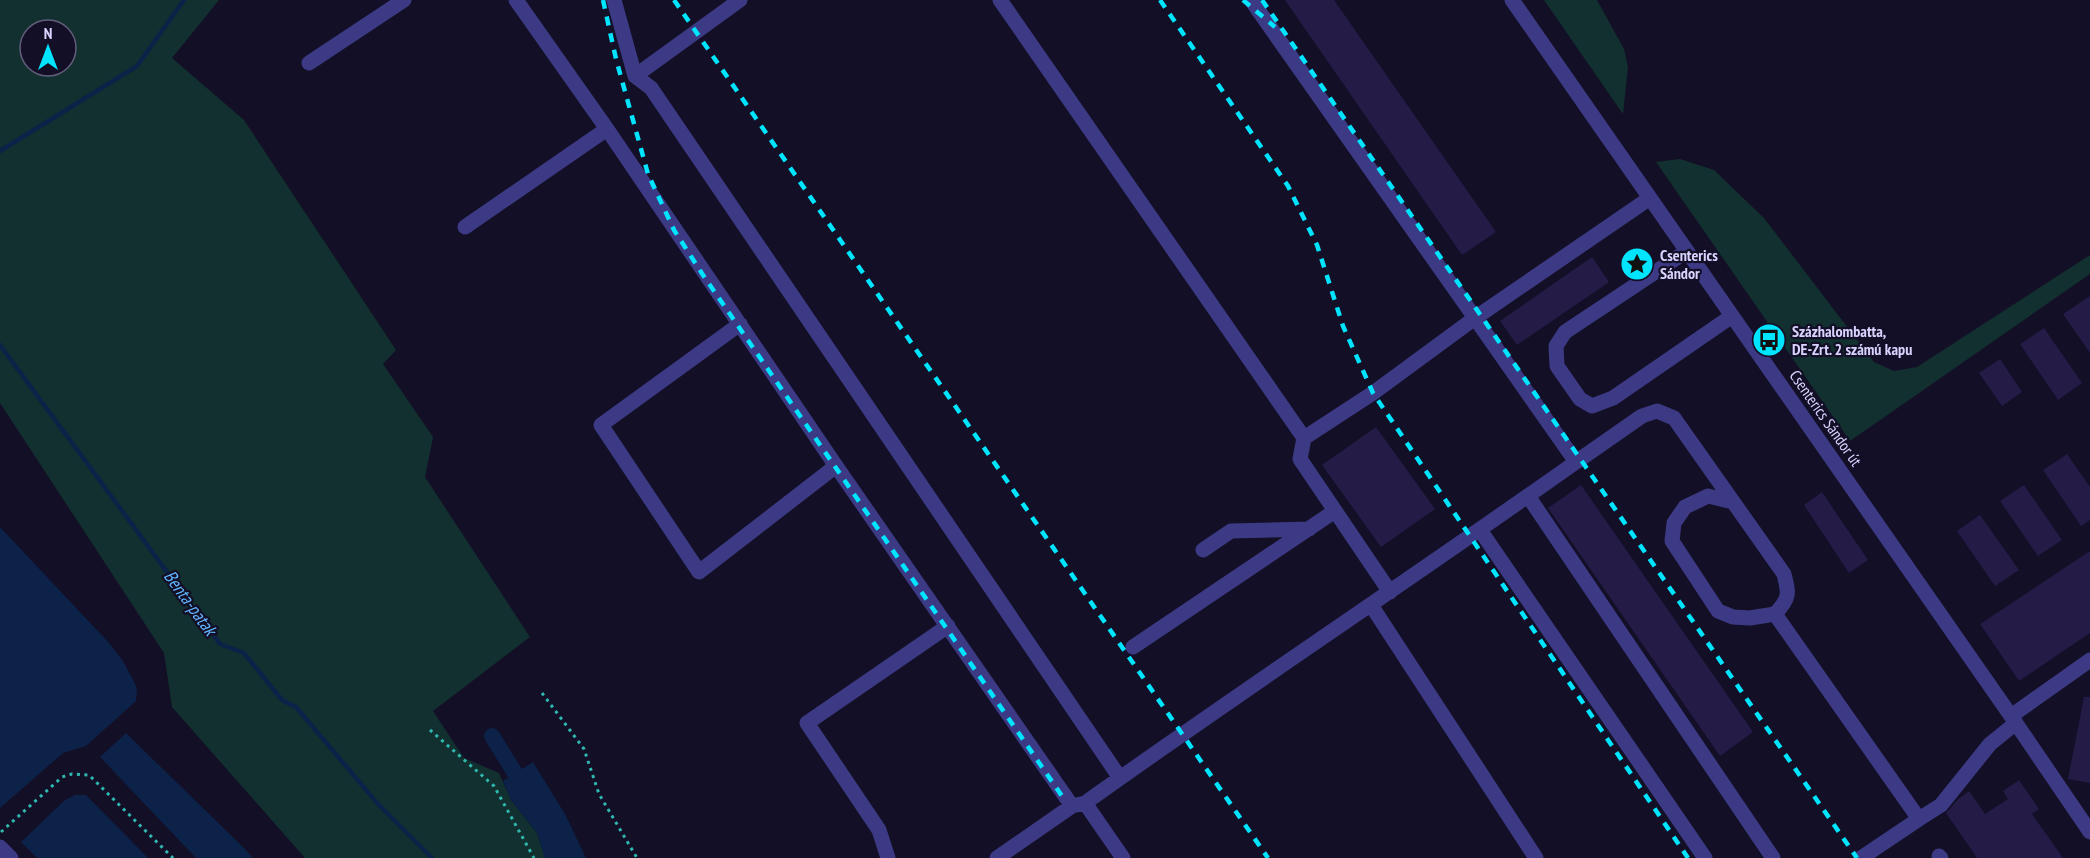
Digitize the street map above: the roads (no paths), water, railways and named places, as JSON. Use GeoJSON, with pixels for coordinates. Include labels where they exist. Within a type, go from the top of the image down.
{"type":"FeatureCollection","features":[{"type":"Feature","properties":{"kind":"street"},"geometry":{"type":"LineString","coordinates":[[309,63],[404,0]]}},
{"type":"Feature","properties":{"kind":"street"},"geometry":{"type":"LineString","coordinates":[[516,0],[948,626],[1078,805],[1123,858]]}},
{"type":"Feature","properties":{"kind":"street"},"geometry":{"type":"LineString","coordinates":[[614,0],[635,76],[651,88],[1120,778]]}},
{"type":"Feature","properties":{"kind":"street"},"geometry":{"type":"LineString","coordinates":[[635,76],[740,0]]}},
{"type":"Feature","properties":{"kind":"street"},"geometry":{"type":"LineString","coordinates":[[1000,0],[1304,438],[1300,459],[1390,592]]}},
{"type":"Feature","properties":{"kind":"street"},"geometry":{"type":"LineString","coordinates":[[1251,0],[1576,462]]}},
{"type":"Feature","properties":{"kind":"street","name":"Csenterics Sándor út"},"geometry":{"type":"LineString","coordinates":[[1512,0],[2014,719],[2089,831]]}},
{"type":"Feature","properties":{"kind":"street"},"geometry":{"type":"LineString","coordinates":[[465,227],[607,129]]}},
{"type":"Feature","properties":{"kind":"street"},"geometry":{"type":"LineString","coordinates":[[1304,438],[1373,393],[1475,318],[1650,198]]}},
{"type":"Feature","properties":{"kind":"street"},"geometry":{"type":"LineString","coordinates":[[1687,251],[1565,332],[1556,345],[1557,366],[1580,399],[1592,406],[1613,398],[1732,315]]}},
{"type":"Feature","properties":{"kind":"street"},"geometry":{"type":"LineString","coordinates":[[740,324],[601,425],[699,572],[836,466]]}},
{"type":"Feature","properties":{"kind":"street"},"geometry":{"type":"LineString","coordinates":[[997,858],[1120,778],[1642,416],[1657,411],[1674,418],[1784,574],[1789,592],[1786,602],[1775,614],[1750,618],[1734,617],[1718,610],[1672,541],[1674,523],[1685,507],[1708,496],[1733,502]]}},
{"type":"Feature","properties":{"kind":"street"},"geometry":{"type":"LineString","coordinates":[[1528,496],[1773,858]]}},
{"type":"Feature","properties":{"kind":"street"},"geometry":{"type":"LineString","coordinates":[[1133,647],[1335,511]]}},
{"type":"Feature","properties":{"kind":"street"},"geometry":{"type":"LineString","coordinates":[[1203,550],[1232,531],[1309,528]]}},
{"type":"Feature","properties":{"kind":"street"},"geometry":{"type":"LineString","coordinates":[[1480,530],[1705,858]]}},
{"type":"Feature","properties":{"kind":"street"},"geometry":{"type":"LineString","coordinates":[[1371,605],[1536,858]]}},
{"type":"Feature","properties":{"kind":"street"},"geometry":{"type":"LineString","coordinates":[[1775,614],[1919,819]]}},
{"type":"Feature","properties":{"kind":"street"},"geometry":{"type":"LineString","coordinates":[[888,858],[879,830],[807,723],[948,626]]}},
{"type":"Feature","properties":{"kind":"street"},"geometry":{"type":"LineString","coordinates":[[1862,858],[1941,805],[1990,744],[2014,719],[2090,660]]}},
{"type":"Feature","properties":{"kind":"street"},"geometry":{"type":"LineString","coordinates":[[0,847],[11,858]]}},
{"type":"Feature","properties":{"kind":"water"},"geometry":{"type":"Polygon","coordinates":[[[0,527],[110,644],[123,661],[137,688],[136,701],[86,746],[63,753],[0,808],[0,527]]]}},
{"type":"Feature","properties":{"kind":"water"},"geometry":{"type":"Polygon","coordinates":[[[126,733],[253,858],[196,858],[100,757],[126,733]]]}},
{"type":"Feature","properties":{"kind":"water"},"geometry":{"type":"Polygon","coordinates":[[[533,762],[565,814],[586,858],[545,858],[537,833],[511,800],[503,781],[533,762]]]}},
{"type":"Feature","properties":{"kind":"water"},"geometry":{"type":"Polygon","coordinates":[[[75,795],[86,795],[148,858],[37,858],[21,842],[65,800],[75,795]]]}},
{"type":"Feature","properties":{"kind":"waterway"},"geometry":{"type":"LineString","coordinates":[[0,151],[137,66],[184,0]]}},
{"type":"Feature","properties":{"kind":"waterway","name":"Benta-patak"},"geometry":{"type":"LineString","coordinates":[[0,345],[220,644],[244,653],[282,700],[296,707],[378,804],[432,858]]}},
{"type":"Feature","properties":{"kind":"waterway"},"geometry":{"type":"LineString","coordinates":[[492,736],[526,791]]}},
{"type":"Feature","properties":{"kind":"railway"},"geometry":{"type":"LineString","coordinates":[[603,0],[616,59],[648,174],[674,230],[1062,796]]}},
{"type":"Feature","properties":{"kind":"railway"},"geometry":{"type":"LineString","coordinates":[[674,0],[1268,858]]}},
{"type":"Feature","properties":{"kind":"railway"},"geometry":{"type":"LineString","coordinates":[[1160,0],[1288,186],[1317,245],[1343,326],[1373,393],[1688,858]]}},
{"type":"Feature","properties":{"kind":"railway"},"geometry":{"type":"LineString","coordinates":[[1243,0],[1275,27]]}},
{"type":"Feature","properties":{"kind":"railway"},"geometry":{"type":"LineString","coordinates":[[1262,0],[1857,858]]}},
{"type":"Feature","properties":{"kind":"place","name":"Csenterics Sándor"},"geometry":{"type":"Point","coordinates":[1637,264]}},
{"type":"Feature","properties":{"kind":"place","name":"Százhalombatta, DE-Zrt. 2 számú kapu"},"geometry":{"type":"Point","coordinates":[1769,340]}}]}
